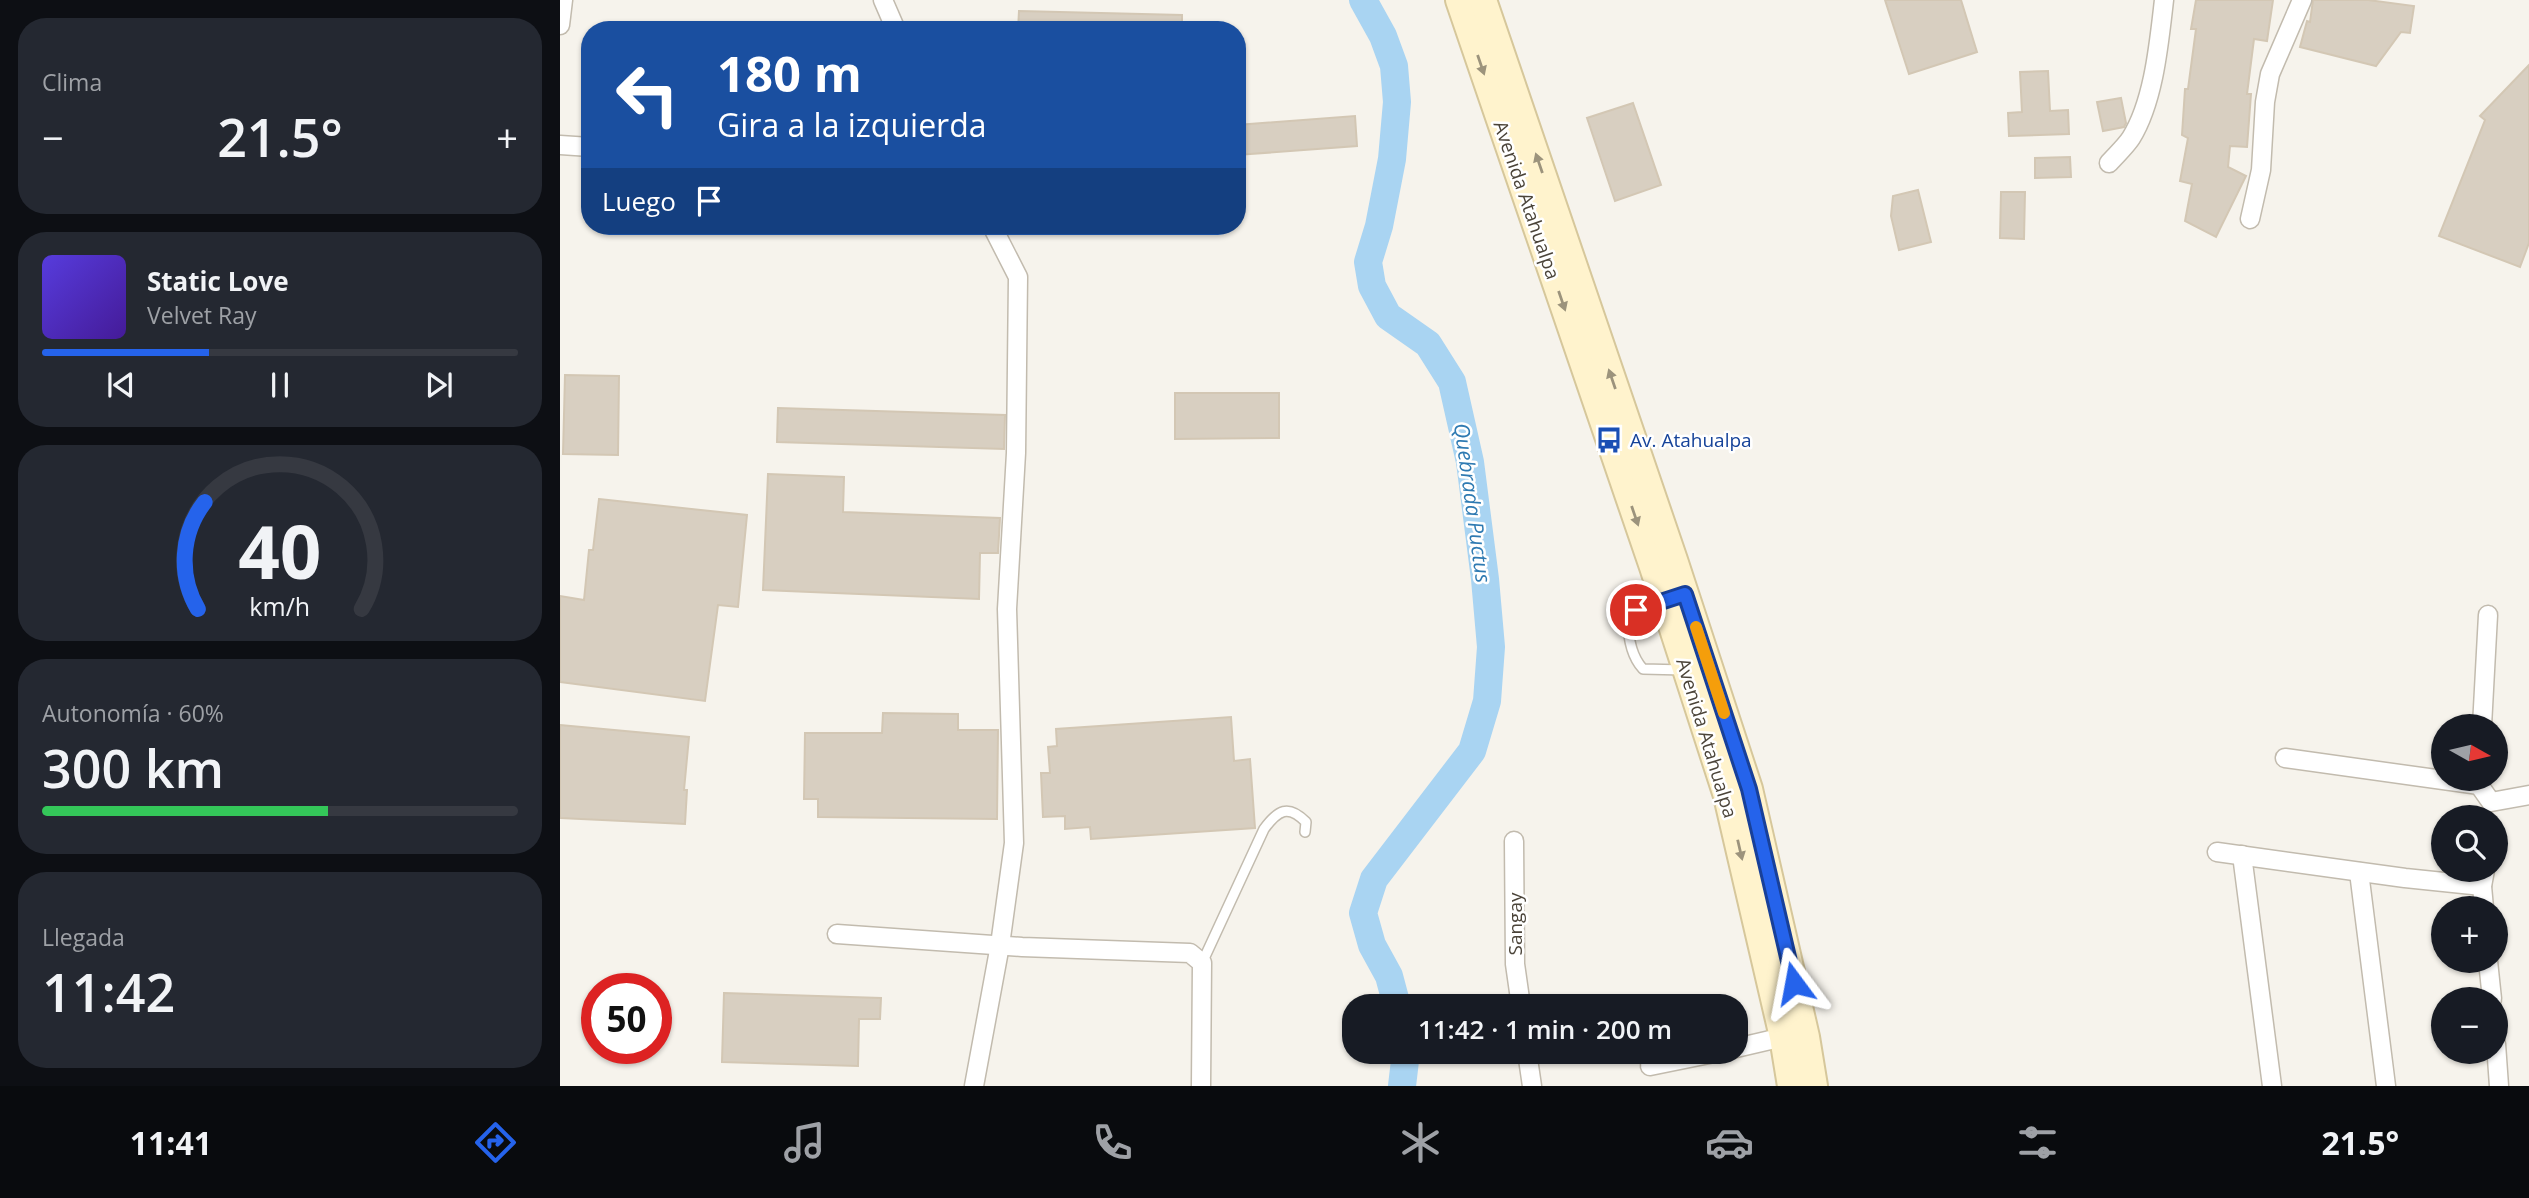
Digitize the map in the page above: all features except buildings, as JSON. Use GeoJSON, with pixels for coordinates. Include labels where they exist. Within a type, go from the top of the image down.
{"type":"FeatureCollection","features":[{"type":"Feature","properties":{"kind":"main road","name":"Avenida Atahualpa"},"geometry":{"type":"LineString","coordinates":[[1459,0],[1555,246]]}},
{"type":"Feature","properties":{"kind":"main road","name":"Avenida Atahualpa"},"geometry":{"type":"LineString","coordinates":[[1483,0],[1555,246],[1675,598],[1696,677],[1749,789],[1758,880],[1791,1086]]}},
{"type":"Feature","properties":{"kind":"main road","name":"Avenida Atahualpa"},"geometry":{"type":"LineString","coordinates":[[1758,880],[1806,1037],[1814,1086]]}},
{"type":"Feature","properties":{"kind":"street"},"geometry":{"type":"LineString","coordinates":[[560,24],[563,0]]}},
{"type":"Feature","properties":{"kind":"street"},"geometry":{"type":"LineString","coordinates":[[883,0],[892,21]]}},
{"type":"Feature","properties":{"kind":"street"},"geometry":{"type":"LineString","coordinates":[[2109,163],[2130,139],[2146,106],[2160,41],[2164,0]]}},
{"type":"Feature","properties":{"kind":"street"},"geometry":{"type":"LineString","coordinates":[[2250,219],[2261,170],[2265,102],[2270,74],[2302,0]]}},
{"type":"Feature","properties":{"kind":"street"},"geometry":{"type":"LineString","coordinates":[[560,145],[581,146]]}},
{"type":"Feature","properties":{"kind":"street"},"geometry":{"type":"LineString","coordinates":[[974,1086],[1000,945],[1014,843],[1007,609],[1016,453],[1018,277],[997,235]]}},
{"type":"Feature","properties":{"kind":"street"},"geometry":{"type":"LineString","coordinates":[[2483,714],[2488,615]]}},
{"type":"Feature","properties":{"kind":"street"},"geometry":{"type":"LineString","coordinates":[[2285,758],[2431,776]]}},
{"type":"Feature","properties":{"kind":"street"},"geometry":{"type":"LineString","coordinates":[[2502,805],[2529,794]]}},
{"type":"Feature","properties":{"kind":"street","name":"Sangay"},"geometry":{"type":"LineString","coordinates":[[1514,841],[1515,964],[1519,994]]}},
{"type":"Feature","properties":{"kind":"street"},"geometry":{"type":"LineString","coordinates":[[2217,852],[2359,872],[2431,875]]}},
{"type":"Feature","properties":{"kind":"street"},"geometry":{"type":"LineString","coordinates":[[2242,855],[2272,1086]]}},
{"type":"Feature","properties":{"kind":"street"},"geometry":{"type":"LineString","coordinates":[[2359,872],[2386,1086]]}},
{"type":"Feature","properties":{"kind":"street"},"geometry":{"type":"LineString","coordinates":[[837,934],[1000,945],[1190,953],[1202,963],[1201,1086]]}},
{"type":"Feature","properties":{"kind":"street"},"geometry":{"type":"LineString","coordinates":[[1748,1045],[1783,1037]]}},
{"type":"Feature","properties":{"kind":"street"},"geometry":{"type":"LineString","coordinates":[[1529,1064],[1532,1086]]}},
{"type":"Feature","properties":{"kind":"street"},"geometry":{"type":"LineString","coordinates":[[1650,1066],[1660,1064]]}},
{"type":"Feature","properties":{"kind":"street"},"geometry":{"type":"LineString","coordinates":[[2497,1064],[2499,1086]]}},
{"type":"Feature","properties":{"kind":"lane"},"geometry":{"type":"LineString","coordinates":[[1675,598],[1636,610],[1628,619],[1628,633],[1636,661],[1643,669],[1696,677]]}},
{"type":"Feature","properties":{"kind":"lane"},"geometry":{"type":"LineString","coordinates":[[1202,963],[1264,829],[1273,817],[1284,810],[1296,812],[1306,822],[1305,832]]}},
{"type":"Feature","properties":{"kind":"waterway","name":"Quebrada Puctus"},"geometry":{"type":"LineString","coordinates":[[1363,0],[1383,36],[1394,66],[1397,102],[1392,159],[1379,226],[1368,262],[1372,286],[1388,316],[1428,344],[1452,382],[1470,462],[1491,647],[1487,701],[1472,751],[1374,879],[1363,913],[1372,945],[1389,976],[1394,994]]}},
{"type":"Feature","properties":{"kind":"waterway","name":"Quebrada Puctus"},"geometry":{"type":"LineString","coordinates":[[1402,1086],[1405,1064]]}},
{"type":"Feature","properties":{"kind":"slow traffic"},"geometry":{"type":"LineString","coordinates":[[1696,627],[1724,713]]}},
{"type":"Feature","properties":{"kind":"place","name":"Av. Atahualpa"},"geometry":{"type":"Point","coordinates":[1609,440]}},
{"type":"Feature","properties":{"kind":"route"},"geometry":{"type":"LineString","coordinates":[[1636,610],[1685,594],[1749,789],[1794,983]]}}]}
